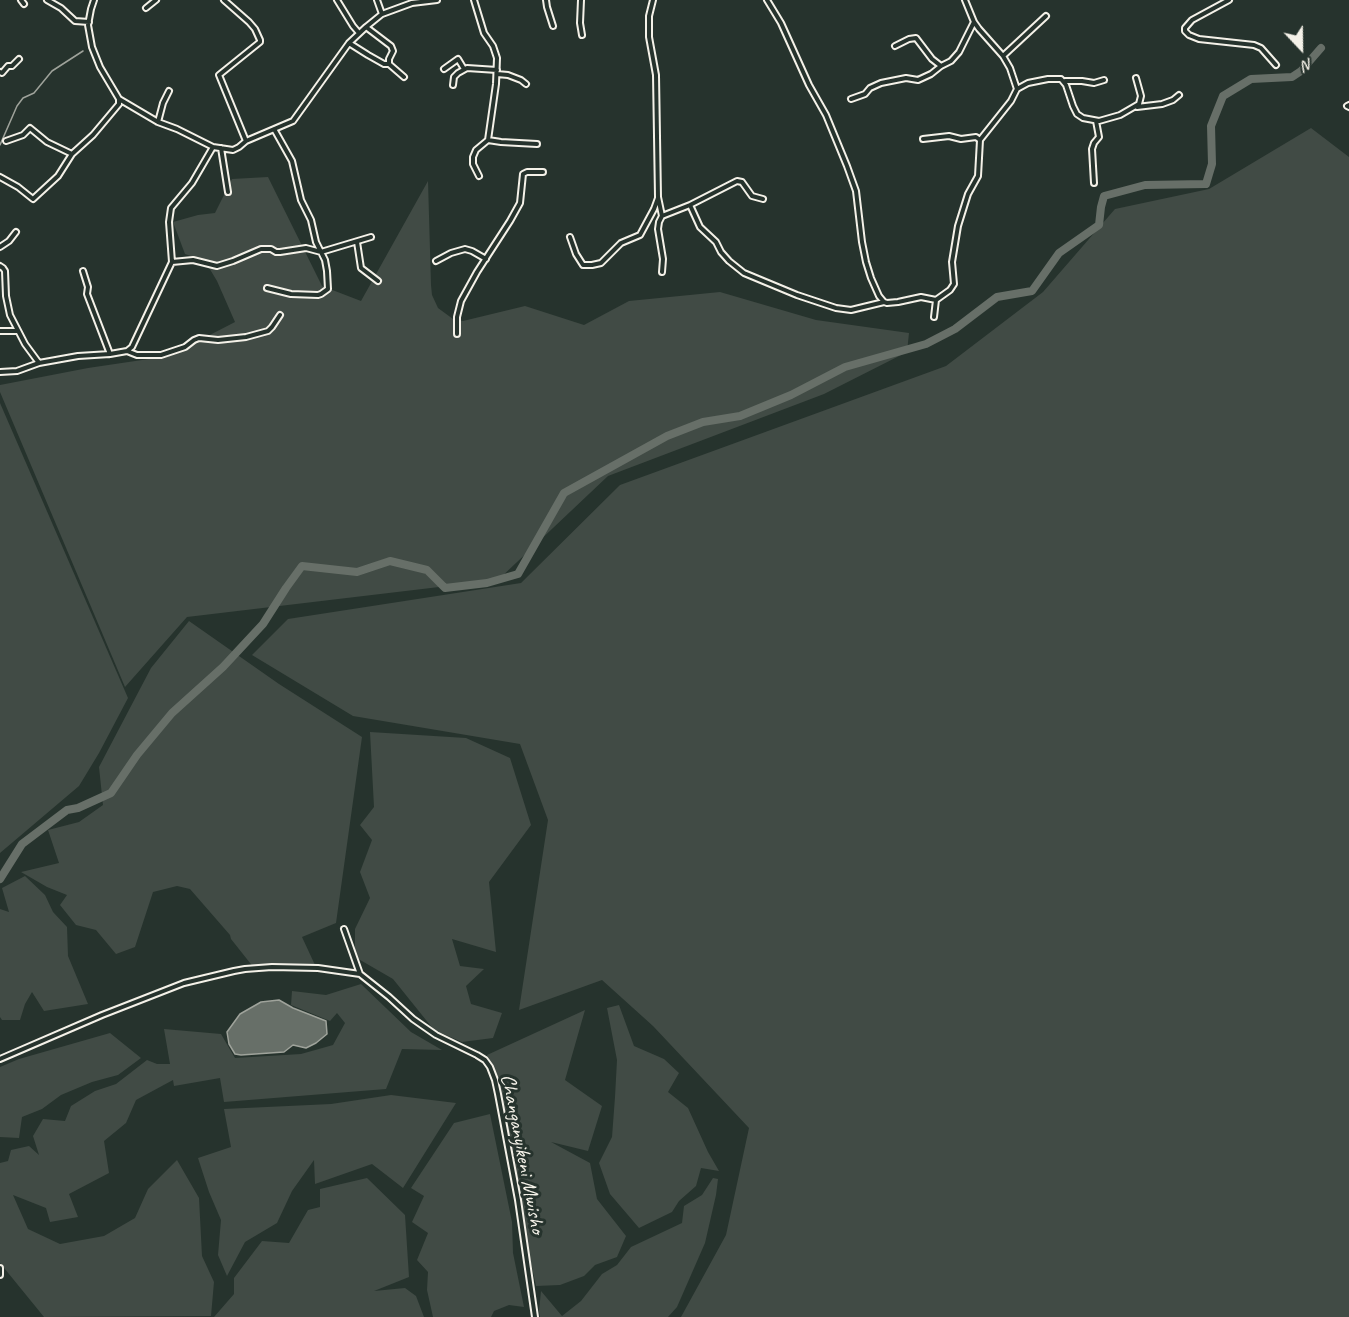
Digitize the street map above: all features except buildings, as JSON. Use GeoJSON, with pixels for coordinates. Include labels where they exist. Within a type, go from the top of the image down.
{"type":"FeatureCollection","features":[{"type":"Feature","properties":{"kind":"street"},"geometry":{"type":"LineString","coordinates":[[47,0],[61,8],[75,21],[88,22]]}},
{"type":"Feature","properties":{"kind":"street"},"geometry":{"type":"LineString","coordinates":[[94,0],[88,22],[95,57],[119,99],[158,122],[213,147],[233,150],[246,141],[296,118],[349,43],[382,14],[412,3],[437,0]]}},
{"type":"Feature","properties":{"kind":"street"},"geometry":{"type":"LineString","coordinates":[[146,8],[156,0]]}},
{"type":"Feature","properties":{"kind":"street"},"geometry":{"type":"LineString","coordinates":[[224,0],[249,22],[260,40],[219,76],[246,141]]}},
{"type":"Feature","properties":{"kind":"street"},"geometry":{"type":"LineString","coordinates":[[337,0],[359,33]]}},
{"type":"Feature","properties":{"kind":"street"},"geometry":{"type":"LineString","coordinates":[[377,0],[382,14]]}},
{"type":"Feature","properties":{"kind":"street"},"geometry":{"type":"LineString","coordinates":[[474,0],[484,33],[493,46],[497,58],[488,140],[473,154],[473,164],[478,176]]}},
{"type":"Feature","properties":{"kind":"street"},"geometry":{"type":"LineString","coordinates":[[546,0],[553,26]]}},
{"type":"Feature","properties":{"kind":"street"},"geometry":{"type":"LineString","coordinates":[[581,0],[582,35]]}},
{"type":"Feature","properties":{"kind":"street"},"geometry":{"type":"LineString","coordinates":[[654,0],[649,16],[656,75],[658,197],[663,216]]}},
{"type":"Feature","properties":{"kind":"street"},"geometry":{"type":"LineString","coordinates":[[767,0],[781,23],[809,85],[826,115],[847,166],[856,191],[868,270],[884,302]]}},
{"type":"Feature","properties":{"kind":"street"},"geometry":{"type":"LineString","coordinates":[[965,0],[974,22],[1004,56],[1017,89]]}},
{"type":"Feature","properties":{"kind":"street"},"geometry":{"type":"LineString","coordinates":[[1229,0],[1192,20],[1185,31],[1199,39],[1254,45],[1261,48],[1276,64]]}},
{"type":"Feature","properties":{"kind":"street"},"geometry":{"type":"LineString","coordinates":[[1004,56],[1046,16]]}},
{"type":"Feature","properties":{"kind":"street"},"geometry":{"type":"LineString","coordinates":[[851,99],[865,94],[870,88],[881,83],[906,78],[921,80],[933,73],[960,52],[974,22]]}},
{"type":"Feature","properties":{"kind":"street"},"geometry":{"type":"LineString","coordinates":[[366,27],[392,48],[388,64]]}},
{"type":"Feature","properties":{"kind":"street"},"geometry":{"type":"LineString","coordinates":[[895,45],[916,38],[932,59],[941,66]]}},
{"type":"Feature","properties":{"kind":"street"},"geometry":{"type":"LineString","coordinates":[[349,43],[384,64],[388,64],[404,77]]}},
{"type":"Feature","properties":{"kind":"street"},"geometry":{"type":"LineString","coordinates":[[0,72],[2,73],[19,59]]}},
{"type":"Feature","properties":{"kind":"street"},"geometry":{"type":"LineString","coordinates":[[444,69],[458,59],[464,69]]}},
{"type":"Feature","properties":{"kind":"street"},"geometry":{"type":"LineString","coordinates":[[453,85],[454,77],[467,68],[497,72],[526,84]]}},
{"type":"Feature","properties":{"kind":"street"},"geometry":{"type":"LineString","coordinates":[[1064,81],[1077,114],[1096,121],[1112,118],[1139,104],[1141,99],[1136,78]]}},
{"type":"Feature","properties":{"kind":"street"},"geometry":{"type":"LineString","coordinates":[[690,205],[700,227],[716,242],[732,264],[750,276],[797,295],[836,308],[851,310],[884,302],[898,302],[921,297],[936,300],[950,290],[954,284],[952,262],[957,226],[968,195],[978,176],[980,140],[1011,101],[1017,89],[1028,83],[1048,79],[1097,83],[1104,80]]}},
{"type":"Feature","properties":{"kind":"street"},"geometry":{"type":"LineString","coordinates":[[158,122],[169,91]]}},
{"type":"Feature","properties":{"kind":"street"},"geometry":{"type":"LineString","coordinates":[[1133,108],[1162,104],[1179,95]]}},
{"type":"Feature","properties":{"kind":"street"},"geometry":{"type":"LineString","coordinates":[[0,177],[33,199],[58,176],[72,154],[93,135],[119,104],[119,99]]}},
{"type":"Feature","properties":{"kind":"street"},"geometry":{"type":"LineString","coordinates":[[1094,183],[1092,149],[1099,137],[1096,121]]}},
{"type":"Feature","properties":{"kind":"street"},"geometry":{"type":"LineString","coordinates":[[6,141],[23,135],[30,128],[47,142],[72,154]]}},
{"type":"Feature","properties":{"kind":"street"},"geometry":{"type":"LineString","coordinates":[[267,288],[282,292],[318,295],[328,289],[327,271],[302,200],[292,161],[274,129]]}},
{"type":"Feature","properties":{"kind":"street"},"geometry":{"type":"LineString","coordinates":[[923,139],[949,136],[961,139],[976,137],[980,140]]}},
{"type":"Feature","properties":{"kind":"street"},"geometry":{"type":"LineString","coordinates":[[488,140],[537,144]]}},
{"type":"Feature","properties":{"kind":"street"},"geometry":{"type":"LineString","coordinates":[[0,372],[18,371],[39,363],[78,356],[125,353],[132,347],[172,262],[169,222],[171,208],[192,183],[213,147]]}},
{"type":"Feature","properties":{"kind":"street"},"geometry":{"type":"LineString","coordinates":[[221,148],[228,192]]}},
{"type":"Feature","properties":{"kind":"street"},"geometry":{"type":"LineString","coordinates":[[457,334],[457,317],[461,301],[520,203],[523,174],[543,172]]}},
{"type":"Feature","properties":{"kind":"street"},"geometry":{"type":"LineString","coordinates":[[662,272],[663,259],[658,229],[663,216],[739,181],[752,196],[763,199]]}},
{"type":"Feature","properties":{"kind":"street"},"geometry":{"type":"LineString","coordinates":[[570,237],[583,265],[601,262],[621,243],[640,235],[658,197]]}},
{"type":"Feature","properties":{"kind":"street"},"geometry":{"type":"LineString","coordinates":[[0,247],[16,232]]}},
{"type":"Feature","properties":{"kind":"street"},"geometry":{"type":"LineString","coordinates":[[172,262],[193,260],[217,266],[257,250],[269,249],[278,252],[306,248],[321,252],[371,237]]}},
{"type":"Feature","properties":{"kind":"street"},"geometry":{"type":"LineString","coordinates":[[357,242],[361,268],[378,281]]}},
{"type":"Feature","properties":{"kind":"street"},"geometry":{"type":"LineString","coordinates":[[436,261],[465,249],[486,259]]}},
{"type":"Feature","properties":{"kind":"street"},"geometry":{"type":"LineString","coordinates":[[0,259],[5,271],[8,307],[17,331],[39,363]]}},
{"type":"Feature","properties":{"kind":"street"},"geometry":{"type":"LineString","coordinates":[[83,271],[88,287],[88,298],[110,354]]}},
{"type":"Feature","properties":{"kind":"street"},"geometry":{"type":"LineString","coordinates":[[934,317],[936,300]]}},
{"type":"Feature","properties":{"kind":"street"},"geometry":{"type":"LineString","coordinates":[[128,351],[137,355],[161,355],[199,338],[218,340],[246,337],[268,331],[280,315]]}},
{"type":"Feature","properties":{"kind":"street"},"geometry":{"type":"LineString","coordinates":[[0,331],[17,331]]}},
{"type":"Feature","properties":{"kind":"street"},"geometry":{"type":"LineString","coordinates":[[0,1059],[184,983],[234,971],[272,967],[318,968],[360,974],[344,929]]}},
{"type":"Feature","properties":{"kind":"street","name":"Changanyikeni Mwisho"},"geometry":{"type":"LineString","coordinates":[[360,974],[413,1019],[436,1035],[477,1054],[490,1067],[498,1094],[518,1200],[535,1317]]}},
{"type":"Feature","properties":{"kind":"street"},"geometry":{"type":"LineString","coordinates":[[0,1268],[0,1275]]}},
{"type":"Feature","properties":{"kind":"shaded area"},"geometry":{"type":"Polygon","coordinates":[[[1311,128],[1349,157],[1349,1317],[681,1317],[726,1235],[749,1128],[653,1026],[602,980],[519,1010],[548,820],[520,744],[353,716],[252,655],[288,619],[521,583],[620,485],[946,366],[1043,292],[1115,209],[1209,189],[1311,128]]]}},
{"type":"Feature","properties":{"kind":"shaded area"},"geometry":{"type":"Polygon","coordinates":[[[268,177],[322,286],[361,301],[428,181],[432,295],[438,308],[453,319],[463,321],[525,306],[584,325],[629,301],[720,292],[816,320],[909,333],[907,352],[824,394],[608,476],[498,580],[187,617],[125,687],[0,392],[0,385],[88,368],[169,356],[235,322],[217,281],[205,261],[185,254],[173,222],[215,213],[232,179],[268,177]]]}},
{"type":"Feature","properties":{"kind":"shaded area"},"geometry":{"type":"Polygon","coordinates":[[[0,403],[128,698],[79,786],[0,853],[0,403]]]}},
{"type":"Feature","properties":{"kind":"shaded area"},"geometry":{"type":"Polygon","coordinates":[[[189,621],[279,684],[362,737],[336,923],[302,937],[315,965],[254,968],[230,935],[190,889],[177,886],[153,892],[135,947],[116,954],[96,930],[76,925],[60,905],[67,895],[21,872],[59,863],[48,830],[79,822],[103,805],[99,767],[151,668],[189,621]]]}},
{"type":"Feature","properties":{"kind":"shaded area"},"geometry":{"type":"Polygon","coordinates":[[[370,732],[466,738],[510,758],[531,825],[489,882],[496,952],[452,939],[460,966],[484,969],[466,986],[471,1004],[502,1013],[493,1038],[462,1042],[434,1030],[393,979],[355,957],[355,929],[370,898],[360,872],[372,840],[360,825],[374,807],[370,732]]]}},
{"type":"Feature","properties":{"kind":"shaded area"},"geometry":{"type":"Polygon","coordinates":[[[25,876],[45,895],[53,912],[67,927],[68,956],[88,1004],[44,1011],[32,992],[20,1020],[2,1020],[0,1017],[0,909],[9,912],[2,888],[25,876]]]}},
{"type":"Feature","properties":{"kind":"shaded area"},"geometry":{"type":"Polygon","coordinates":[[[361,984],[411,1032],[442,1050],[402,1049],[386,1089],[224,1102],[220,1078],[174,1086],[173,1080],[136,1100],[126,1123],[104,1141],[109,1173],[69,1194],[78,1217],[50,1222],[46,1208],[13,1195],[28,1229],[60,1244],[104,1236],[135,1218],[148,1189],[177,1160],[199,1198],[202,1256],[214,1282],[211,1316],[44,1317],[0,1263],[0,1163],[8,1161],[11,1150],[29,1146],[39,1155],[33,1136],[43,1119],[65,1121],[71,1106],[95,1091],[116,1084],[147,1060],[157,1064],[170,1064],[164,1029],[221,1034],[235,1058],[301,1054],[333,1045],[345,1023],[337,1013],[330,1021],[291,1005],[292,991],[326,995],[361,984]]]}},
{"type":"Feature","properties":{"kind":"shaded area"},"geometry":{"type":"Polygon","coordinates":[[[279,1000],[326,1021],[327,1034],[306,1048],[293,1045],[284,1052],[235,1054],[229,1044],[227,1032],[240,1014],[261,1002],[279,1000]]]}},
{"type":"Feature","properties":{"kind":"shaded area"},"geometry":{"type":"Polygon","coordinates":[[[619,1005],[634,1046],[664,1059],[679,1073],[668,1092],[688,1108],[719,1171],[701,1168],[696,1186],[679,1201],[672,1212],[639,1228],[610,1194],[599,1163],[612,1137],[617,1060],[607,1008],[619,1005]]]}},
{"type":"Feature","properties":{"kind":"shaded area"},"geometry":{"type":"Polygon","coordinates":[[[585,1010],[565,1080],[602,1106],[588,1151],[551,1142],[590,1163],[597,1199],[626,1236],[617,1257],[595,1265],[584,1276],[560,1285],[536,1286],[508,1156],[498,1081],[487,1055],[585,1010]]]}},
{"type":"Feature","properties":{"kind":"shaded area"},"geometry":{"type":"Polygon","coordinates":[[[110,1033],[141,1058],[118,1075],[92,1082],[61,1095],[42,1109],[22,1117],[19,1138],[0,1137],[0,1067],[19,1059],[110,1033]]]}},
{"type":"Feature","properties":{"kind":"shaded area"},"geometry":{"type":"Polygon","coordinates":[[[391,1095],[456,1103],[403,1188],[372,1164],[315,1184],[314,1160],[292,1191],[277,1223],[245,1242],[227,1276],[218,1255],[221,1220],[198,1158],[231,1147],[224,1109],[331,1104],[391,1095]]]}},
{"type":"Feature","properties":{"kind":"shaded area"},"geometry":{"type":"Polygon","coordinates":[[[490,1114],[512,1222],[513,1253],[524,1307],[509,1305],[494,1311],[491,1317],[433,1317],[427,1290],[428,1272],[417,1260],[428,1233],[412,1222],[424,1196],[411,1188],[454,1123],[490,1114]]]}},
{"type":"Feature","properties":{"kind":"shaded area"},"geometry":{"type":"Polygon","coordinates":[[[367,1178],[405,1215],[409,1277],[374,1291],[405,1288],[416,1296],[424,1317],[214,1317],[234,1294],[234,1278],[262,1241],[289,1243],[308,1210],[320,1207],[320,1189],[367,1178]]]}},
{"type":"Feature","properties":{"kind":"shaded area"},"geometry":{"type":"Polygon","coordinates":[[[713,1178],[718,1179],[705,1243],[677,1307],[668,1317],[540,1317],[541,1291],[562,1316],[581,1301],[602,1274],[617,1265],[631,1247],[682,1223],[684,1206],[702,1195],[713,1178]]]}},
{"type":"Feature","properties":{"kind":"waterway"},"geometry":{"type":"LineString","coordinates":[[0,879],[22,844],[67,810],[78,808],[111,793],[137,755],[172,713],[223,667],[263,624],[302,566],[357,572],[390,561],[427,570],[445,588],[487,583],[518,574],[564,493],[667,436],[703,422],[740,416],[791,395],[845,367],[926,344],[955,329],[997,297],[1032,291],[1059,253],[1099,225],[1104,196],[1145,185],[1206,184],[1212,164],[1211,126],[1223,96],[1251,79],[1292,77],[1301,71],[1321,48]]}},
{"type":"Feature","properties":{"kind":"waterway"},"geometry":{"type":"LineString","coordinates":[[0,145],[17,106],[23,98],[34,93],[52,71],[83,51]]}}]}
